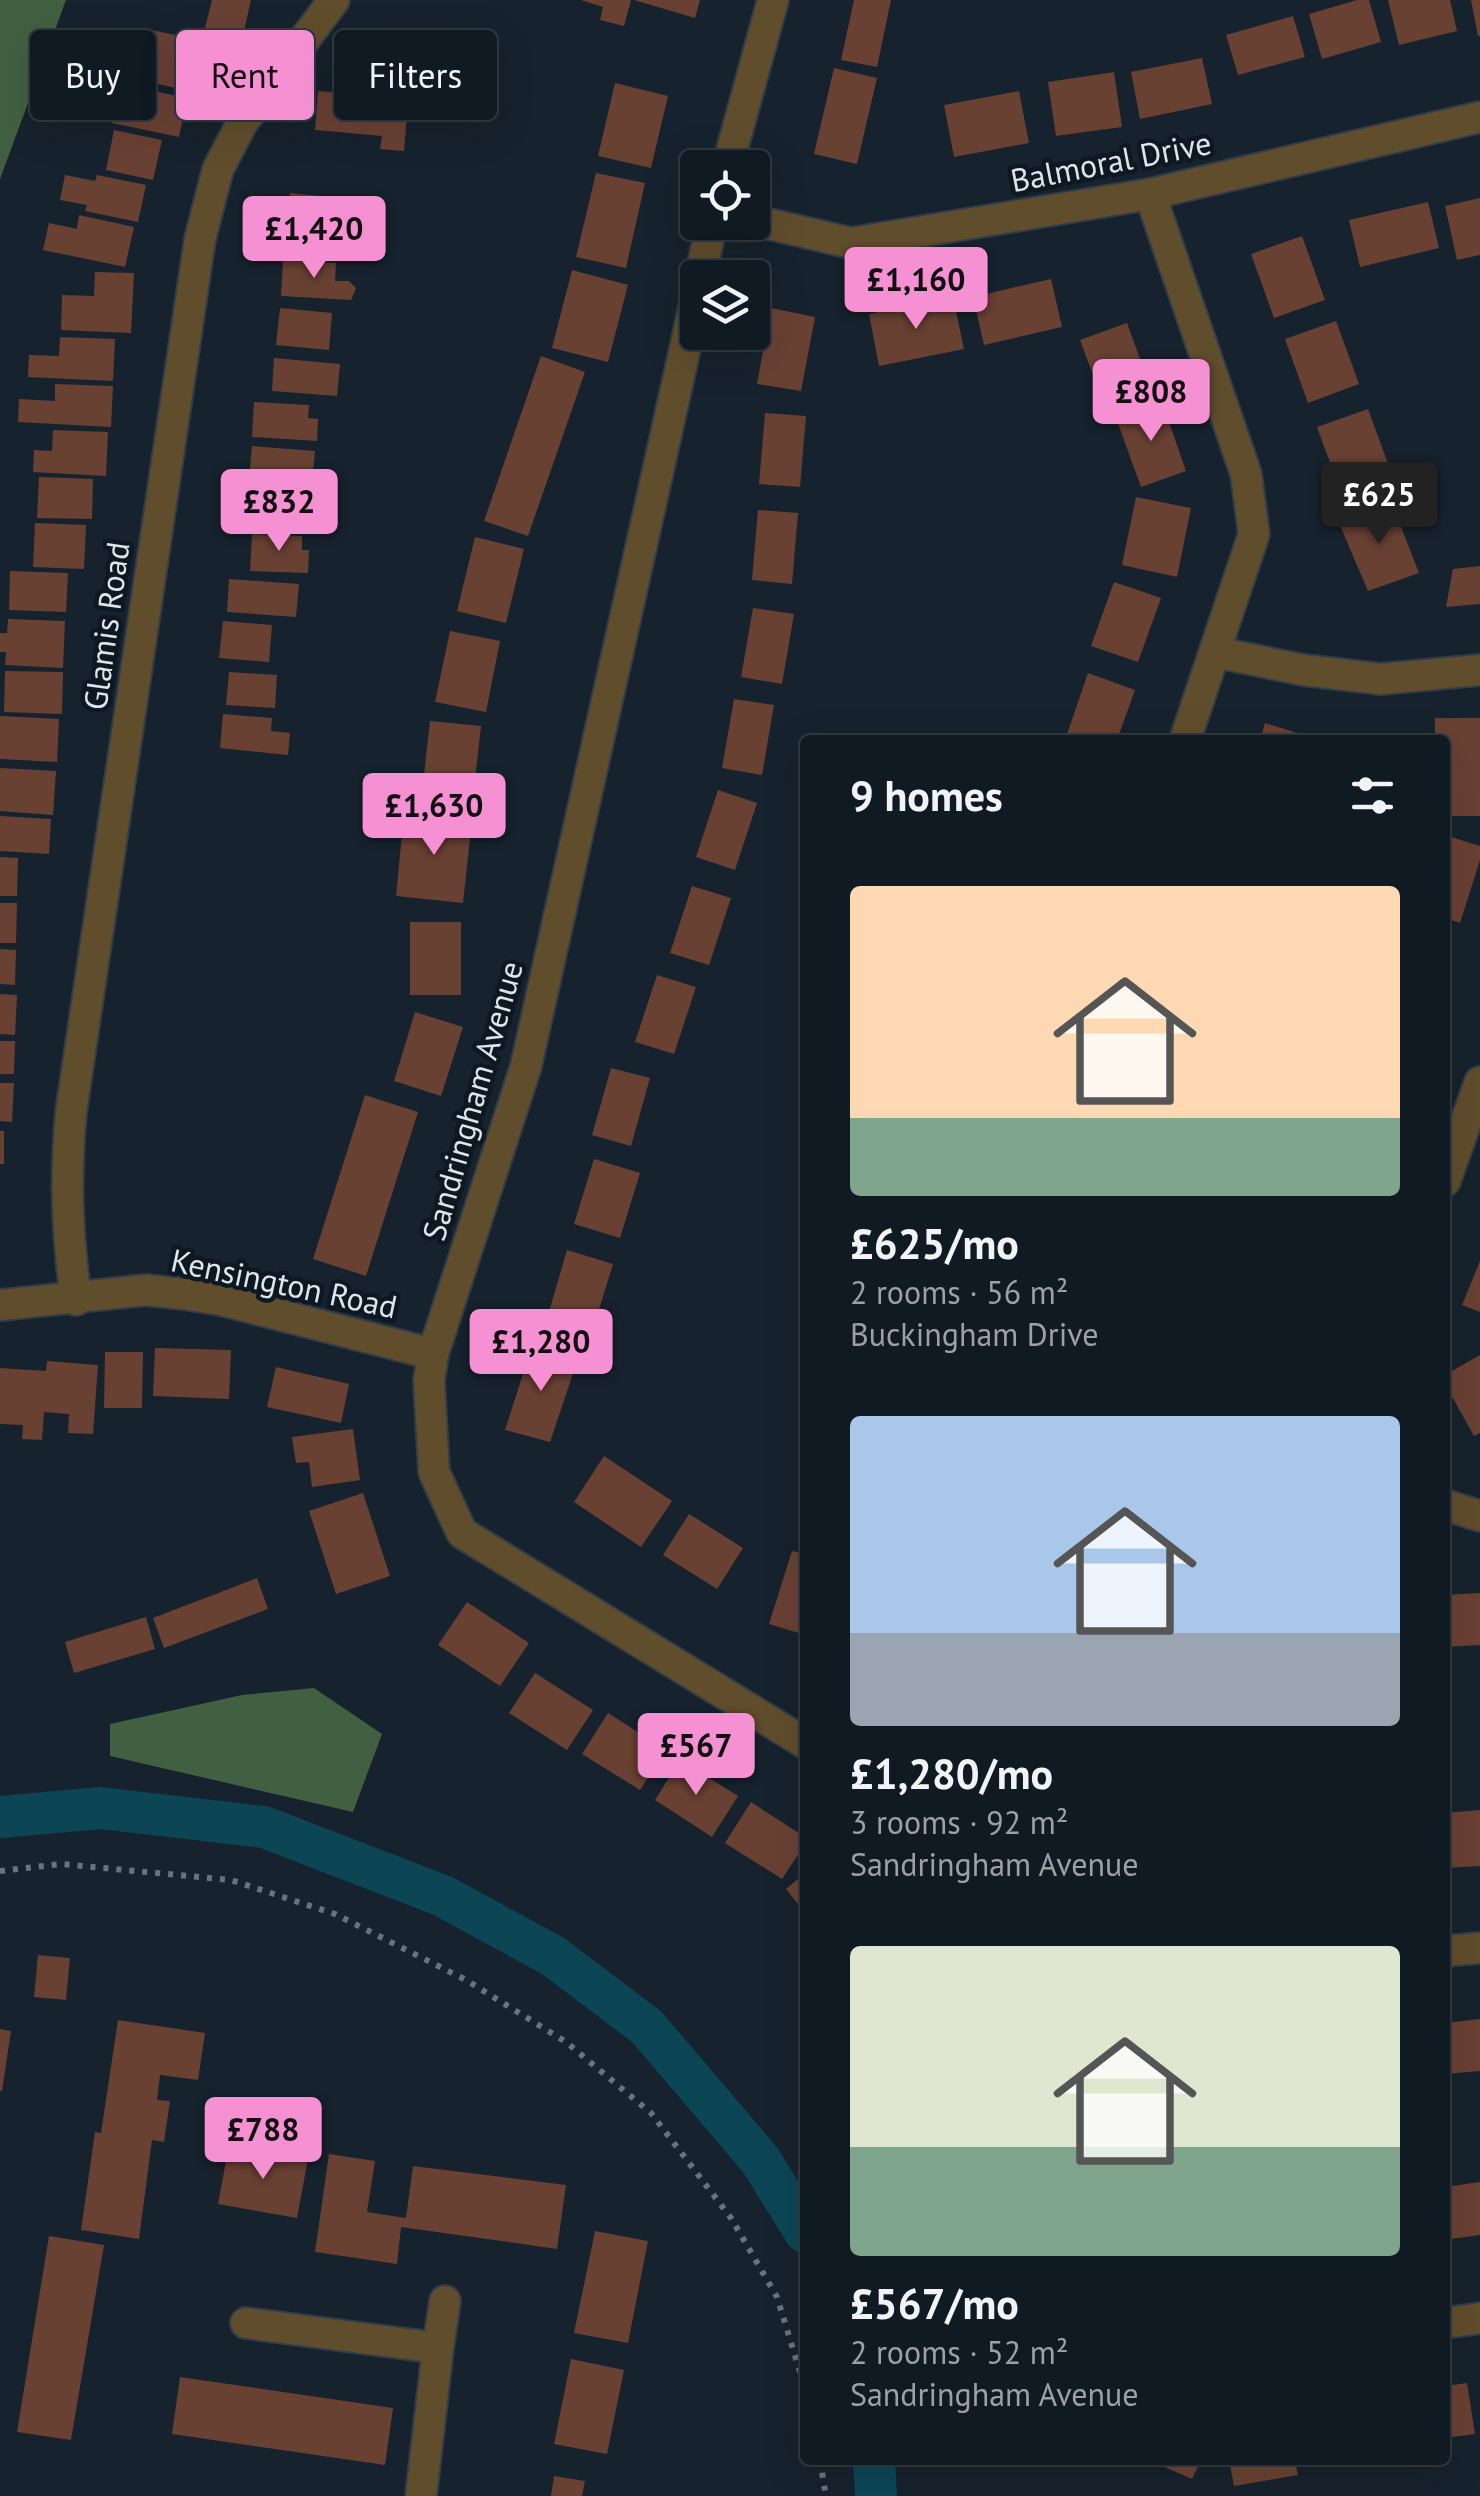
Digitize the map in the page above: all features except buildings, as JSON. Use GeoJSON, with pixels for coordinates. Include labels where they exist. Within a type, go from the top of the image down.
{"type":"FeatureCollection","features":[{"type":"Feature","properties":{"kind":"street","name":"Glamis Road"},"geometry":{"type":"LineString","coordinates":[[76,1300],[66,1224],[72,1112],[200,239],[218,169],[242,123],[334,0]]}},
{"type":"Feature","properties":{"kind":"street"},"geometry":{"type":"LineString","coordinates":[[732,150],[772,0]]}},
{"type":"Feature","properties":{"kind":"street","name":"Balmoral Drive"},"geometry":{"type":"LineString","coordinates":[[770,224],[850,243],[1150,194],[1480,117]]}},
{"type":"Feature","properties":{"kind":"street"},"geometry":{"type":"LineString","coordinates":[[1150,194],[1246,474],[1254,534],[1187,735]]}},
{"type":"Feature","properties":{"kind":"street","name":"Sandringham Avenue"},"geometry":{"type":"LineString","coordinates":[[685,350],[526,1066],[433,1354],[429,1380],[434,1472],[462,1533],[800,1740]]}},
{"type":"Feature","properties":{"kind":"street"},"geometry":{"type":"LineString","coordinates":[[1215,652],[1381,680],[1480,670]]}},
{"type":"Feature","properties":{"kind":"street"},"geometry":{"type":"LineString","coordinates":[[1450,1167],[1480,1082]]}},
{"type":"Feature","properties":{"kind":"street","name":"Kensington Road"},"geometry":{"type":"LineString","coordinates":[[0,1305],[146,1290],[182,1294],[221,1300],[433,1354]]}},
{"type":"Feature","properties":{"kind":"street"},"geometry":{"type":"LineString","coordinates":[[1450,1507],[1480,1516]]}},
{"type":"Feature","properties":{"kind":"street"},"geometry":{"type":"LineString","coordinates":[[1450,1951],[1480,1948]]}},
{"type":"Feature","properties":{"kind":"street"},"geometry":{"type":"LineString","coordinates":[[421,2496],[444,2301]]}},
{"type":"Feature","properties":{"kind":"street"},"geometry":{"type":"LineString","coordinates":[[1450,2322],[1480,2318]]}},
{"type":"Feature","properties":{"kind":"street"},"geometry":{"type":"LineString","coordinates":[[246,2323],[438,2348]]}},
{"type":"Feature","properties":{"kind":"path"},"geometry":{"type":"LineString","coordinates":[[0,1871],[61,1864],[231,1880],[335,1914],[466,1980],[566,2042],[651,2113],[730,2218],[777,2296],[800,2372]]}},
{"type":"Feature","properties":{"kind":"path"},"geometry":{"type":"LineString","coordinates":[[821,2465],[826,2496]]}},
{"type":"Feature","properties":{"kind":"green space"},"geometry":{"type":"Polygon","coordinates":[[[0,0],[66,0],[55,30],[30,30],[30,98],[0,179],[0,0]]]}},
{"type":"Feature","properties":{"kind":"green space"},"geometry":{"type":"Polygon","coordinates":[[[314,1688],[382,1734],[353,1812],[110,1756],[110,1724],[242,1695],[314,1688]]]}},
{"type":"Feature","properties":{"kind":"waterway"},"geometry":{"type":"LineString","coordinates":[[0,1817],[100,1808],[264,1827],[443,1896],[553,1956],[647,2027],[761,2161],[800,2224]]}},
{"type":"Feature","properties":{"kind":"waterway"},"geometry":{"type":"LineString","coordinates":[[874,2465],[876,2496]]}}]}
